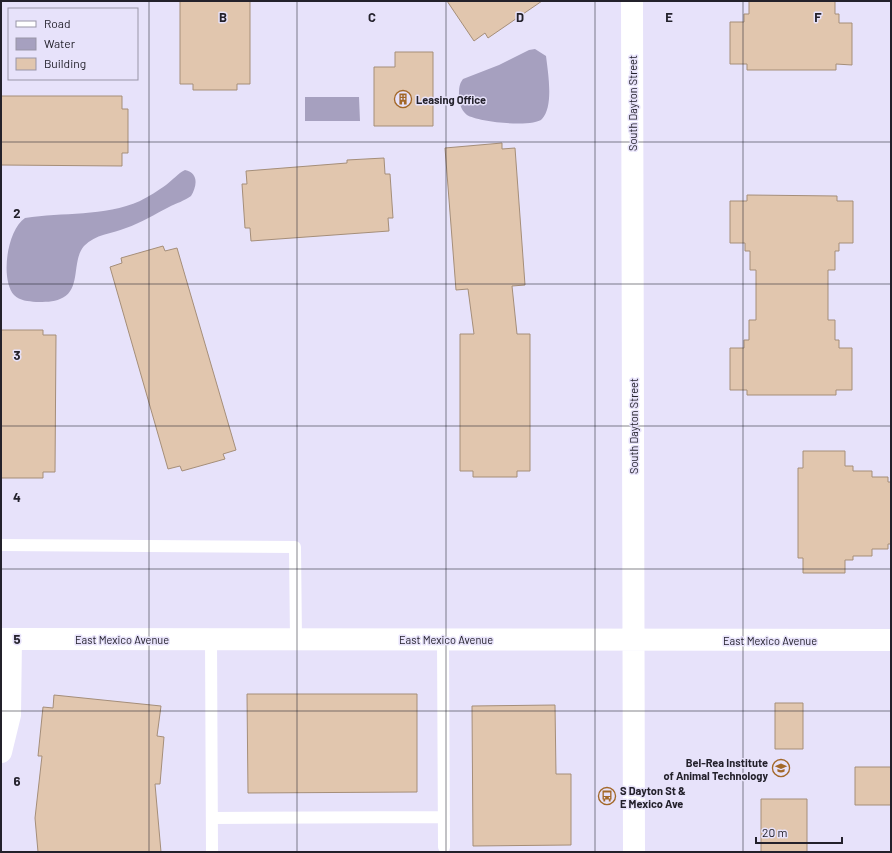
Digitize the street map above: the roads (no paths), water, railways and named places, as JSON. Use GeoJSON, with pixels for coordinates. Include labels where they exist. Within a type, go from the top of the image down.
{"type":"FeatureCollection","features":[{"type":"Feature","properties":{"kind":"street","name":"South Dayton Street"},"geometry":{"type":"LineString","coordinates":[[632,1],[634,852]]}},
{"type":"Feature","properties":{"kind":"street","name":"East Mexico Avenue"},"geometry":{"type":"LineString","coordinates":[[6,639],[891,640]]}},
{"type":"Feature","properties":{"kind":"street"},"geometry":{"type":"LineString","coordinates":[[1,752],[10,715],[6,639]]}},
{"type":"Feature","properties":{"kind":"lane"},"geometry":{"type":"LineString","coordinates":[[1,545],[295,547],[296,640]]}},
{"type":"Feature","properties":{"kind":"lane"},"geometry":{"type":"LineString","coordinates":[[211,639],[212,852]]}},
{"type":"Feature","properties":{"kind":"lane"},"geometry":{"type":"LineString","coordinates":[[443,639],[444,847]]}},
{"type":"Feature","properties":{"kind":"lane"},"geometry":{"type":"LineString","coordinates":[[212,818],[444,817]]}},
{"type":"Feature","properties":{"kind":"water"},"geometry":{"type":"Polygon","coordinates":[[[535,49],[546,56],[548,71],[548,106],[542,119],[537,122],[517,124],[493,122],[473,118],[463,111],[459,99],[460,87],[463,79],[499,65],[529,50],[535,49]]]}},
{"type":"Feature","properties":{"kind":"water"},"geometry":{"type":"Polygon","coordinates":[[[305,97],[359,97],[360,121],[305,121],[305,97]]]}},
{"type":"Feature","properties":{"kind":"water"},"geometry":{"type":"Polygon","coordinates":[[[185,170],[193,174],[196,180],[195,188],[191,196],[137,224],[89,242],[80,252],[74,283],[67,295],[55,301],[36,302],[21,300],[14,295],[7,278],[8,255],[10,243],[14,233],[19,224],[25,218],[98,212],[126,206],[140,201],[166,185],[185,170]]]}},
{"type":"Feature","properties":{"kind":"place","name":"Leasing Office"},"geometry":{"type":"Point","coordinates":[403,99]}},
{"type":"Feature","properties":{"kind":"place","name":"Bel-Rea Institute of Animal Technology"},"geometry":{"type":"Point","coordinates":[781,768]}},
{"type":"Feature","properties":{"kind":"place","name":"S Dayton St & E Mexico Ave"},"geometry":{"type":"Point","coordinates":[607,796]}}]}
